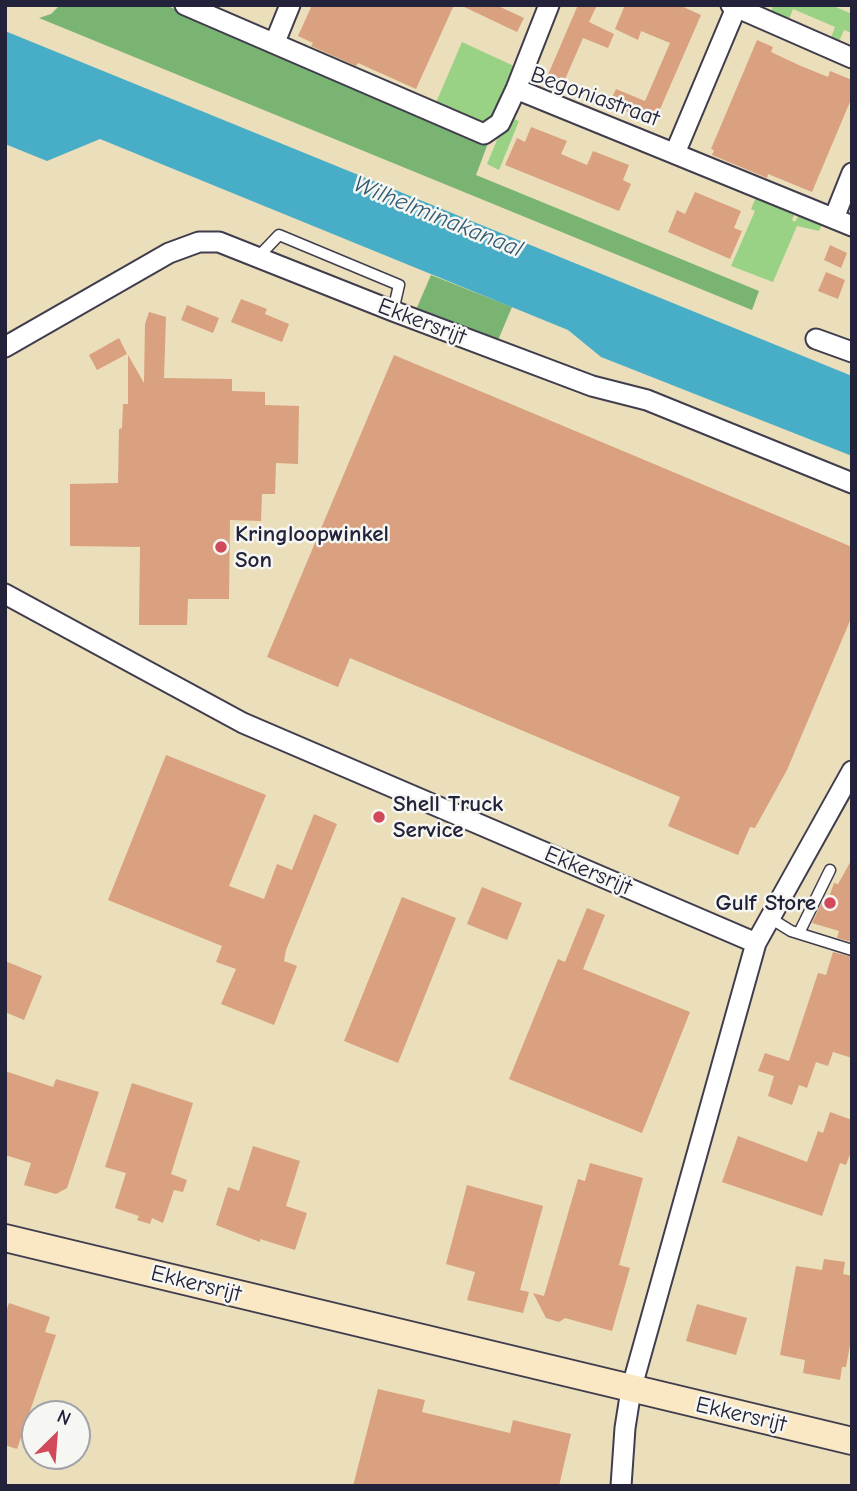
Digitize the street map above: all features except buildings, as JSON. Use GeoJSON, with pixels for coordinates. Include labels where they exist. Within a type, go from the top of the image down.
{"type":"FeatureCollection","features":[{"type":"Feature","properties":{"kind":"main road","name":"Ekkersrijt"},"geometry":{"type":"LineString","coordinates":[[5,1238],[852,1441]]}},
{"type":"Feature","properties":{"kind":"street","name":"Begoniastraat"},"geometry":{"type":"LineString","coordinates":[[186,5],[484,134],[500,123],[516,89],[843,222]]}},
{"type":"Feature","properties":{"kind":"street"},"geometry":{"type":"LineString","coordinates":[[275,42],[290,5]]}},
{"type":"Feature","properties":{"kind":"street"},"geometry":{"type":"LineString","coordinates":[[516,89],[550,5]]}},
{"type":"Feature","properties":{"kind":"street"},"geometry":{"type":"LineString","coordinates":[[675,153],[734,6],[852,58]]}},
{"type":"Feature","properties":{"kind":"street"},"geometry":{"type":"LineString","coordinates":[[843,222],[852,173]]}},
{"type":"Feature","properties":{"kind":"street","name":"Ekkersrijt"},"geometry":{"type":"LineString","coordinates":[[5,347],[169,254],[199,243],[219,242],[592,386],[647,400],[852,483]]}},
{"type":"Feature","properties":{"kind":"street"},"geometry":{"type":"LineString","coordinates":[[816,339],[852,352]]}},
{"type":"Feature","properties":{"kind":"street","name":"Ekkersrijt"},"geometry":{"type":"LineString","coordinates":[[5,594],[243,723],[756,943]]}},
{"type":"Feature","properties":{"kind":"street"},"geometry":{"type":"LineString","coordinates":[[621,1486],[631,1390],[756,943],[852,771]]}},
{"type":"Feature","properties":{"kind":"lane"},"geometry":{"type":"LineString","coordinates":[[258,257],[279,234],[400,285],[393,311]]}},
{"type":"Feature","properties":{"kind":"lane"},"geometry":{"type":"LineString","coordinates":[[799,933],[830,870]]}},
{"type":"Feature","properties":{"kind":"lane"},"geometry":{"type":"LineString","coordinates":[[770,918],[799,933],[852,950]]}},
{"type":"Feature","properties":{"kind":"green space"},"geometry":{"type":"Polygon","coordinates":[[[60,5],[165,5],[291,56],[493,130],[476,175],[759,291],[752,310],[39,18],[51,14],[60,5]]]}},
{"type":"Feature","properties":{"kind":"green space"},"geometry":{"type":"Polygon","coordinates":[[[773,5],[831,5],[852,14],[852,33],[844,30],[838,44],[830,40],[835,27],[793,9],[788,22],[771,14],[773,5]]]}},
{"type":"Feature","properties":{"kind":"green space"},"geometry":{"type":"Polygon","coordinates":[[[462,42],[516,67],[494,115],[480,124],[435,105],[462,42]]]}},
{"type":"Feature","properties":{"kind":"green space"},"geometry":{"type":"Polygon","coordinates":[[[507,116],[519,121],[499,170],[487,164],[507,116]]]}},
{"type":"Feature","properties":{"kind":"green space"},"geometry":{"type":"Polygon","coordinates":[[[757,195],[796,211],[792,220],[795,222],[800,213],[823,222],[819,231],[797,226],[773,282],[731,266],[755,211],[751,209],[757,195]]]}},
{"type":"Feature","properties":{"kind":"green space"},"geometry":{"type":"Polygon","coordinates":[[[431,275],[512,307],[496,345],[415,312],[431,275]]]}},
{"type":"Feature","properties":{"kind":"water","name":"Wilhelminakanaal"},"geometry":{"type":"Polygon","coordinates":[[[5,31],[852,376],[852,456],[601,357],[568,330],[100,139],[47,161],[5,144],[5,31]]]}},
{"type":"Feature","properties":{"kind":"place","name":"Kringloopwinkel Son"},"geometry":{"type":"Point","coordinates":[221,547]}},
{"type":"Feature","properties":{"kind":"place","name":"Shell Truck Service"},"geometry":{"type":"Point","coordinates":[379,817]}},
{"type":"Feature","properties":{"kind":"place","name":"Gulf Store"},"geometry":{"type":"Point","coordinates":[830,903]}}]}
